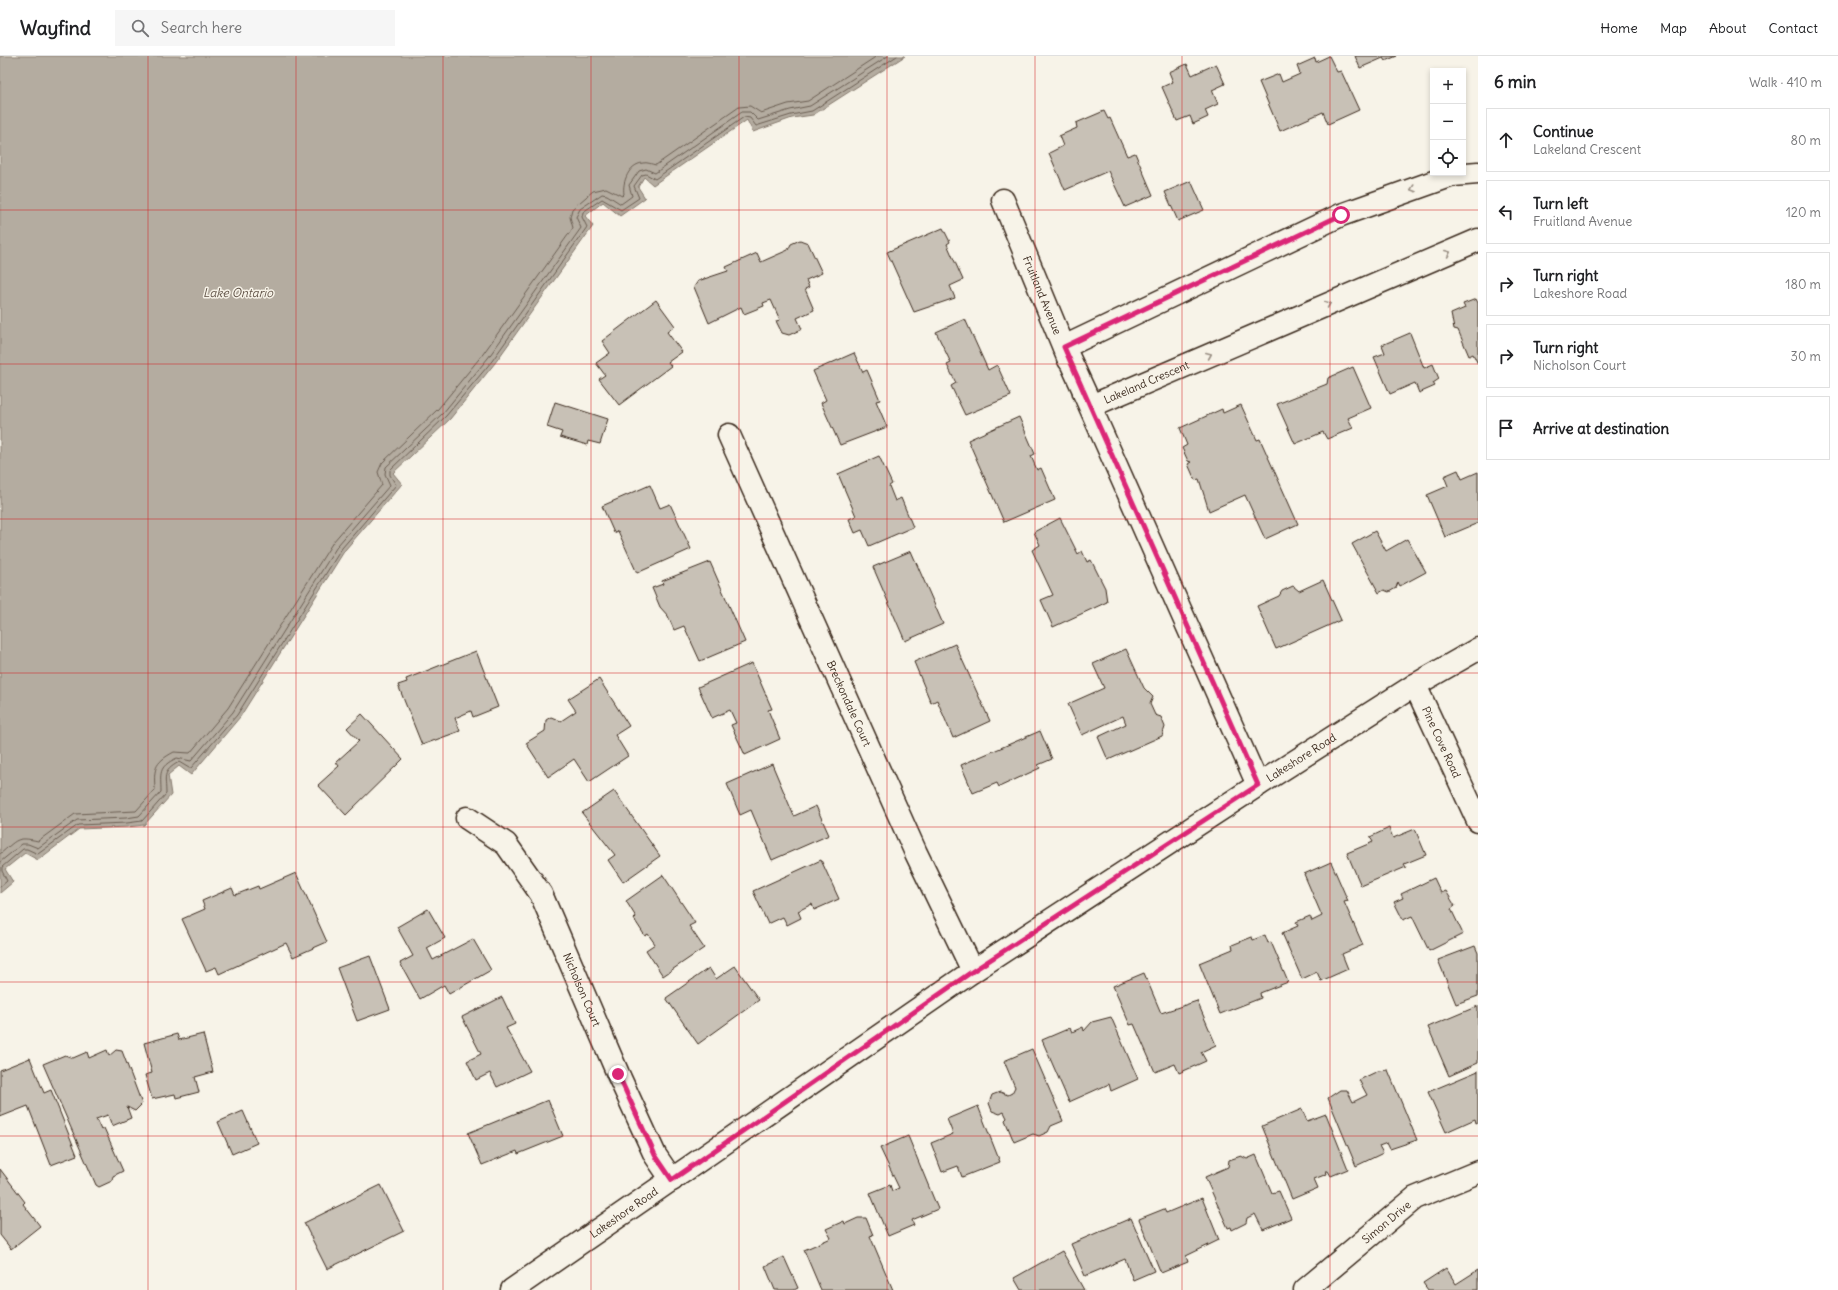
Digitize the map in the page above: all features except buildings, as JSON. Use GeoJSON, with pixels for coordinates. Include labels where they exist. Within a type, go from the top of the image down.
{"type":"FeatureCollection","features":[{"type":"Feature","properties":{"kind":"street"},"geometry":{"type":"LineString","coordinates":[[1064,347],[1341,215],[1453,175],[1478,173]]}},
{"type":"Feature","properties":{"kind":"street","name":"Fruitland Avenue"},"geometry":{"type":"LineString","coordinates":[[1003,200],[1064,347],[1258,785]]}},
{"type":"Feature","properties":{"kind":"street","name":"Lakeland Crescent"},"geometry":{"type":"LineString","coordinates":[[1064,347],[1092,406],[1478,240]]}},
{"type":"Feature","properties":{"kind":"street","name":"Breckondale Court"},"geometry":{"type":"LineString","coordinates":[[729,435],[916,853],[973,971]]}},
{"type":"Feature","properties":{"kind":"street","name":"Lakeshore Road"},"geometry":{"type":"LineString","coordinates":[[512,1290],[973,971],[1258,785],[1416,685],[1478,650]]}},
{"type":"Feature","properties":{"kind":"street","name":"Pine Cove Road"},"geometry":{"type":"LineString","coordinates":[[1416,685],[1478,821]]}},
{"type":"Feature","properties":{"kind":"street","name":"Nicholson Court"},"geometry":{"type":"LineString","coordinates":[[467,818],[506,844],[541,894],[618,1074],[655,1155],[672,1180]]}},
{"type":"Feature","properties":{"kind":"street","name":"Simon Drive"},"geometry":{"type":"LineString","coordinates":[[1305,1290],[1415,1198],[1478,1172]]}},
{"type":"Feature","properties":{"kind":"water","name":"Lake Ontario"},"geometry":{"type":"Polygon","coordinates":[[[0,56],[905,56],[813,115],[792,118],[753,132],[747,120],[653,185],[644,177],[638,187],[645,198],[620,216],[603,202],[585,216],[593,226],[495,363],[450,419],[393,473],[402,484],[345,550],[240,717],[191,775],[179,766],[168,775],[171,795],[144,825],[79,829],[38,860],[25,853],[5,869],[13,882],[0,893],[0,56]]]}},
{"type":"Feature","properties":{"kind":"route"},"geometry":{"type":"LineString","coordinates":[[618,1074],[655,1155],[672,1180],[973,971],[1258,785],[1064,347],[1341,215]]}}]}
